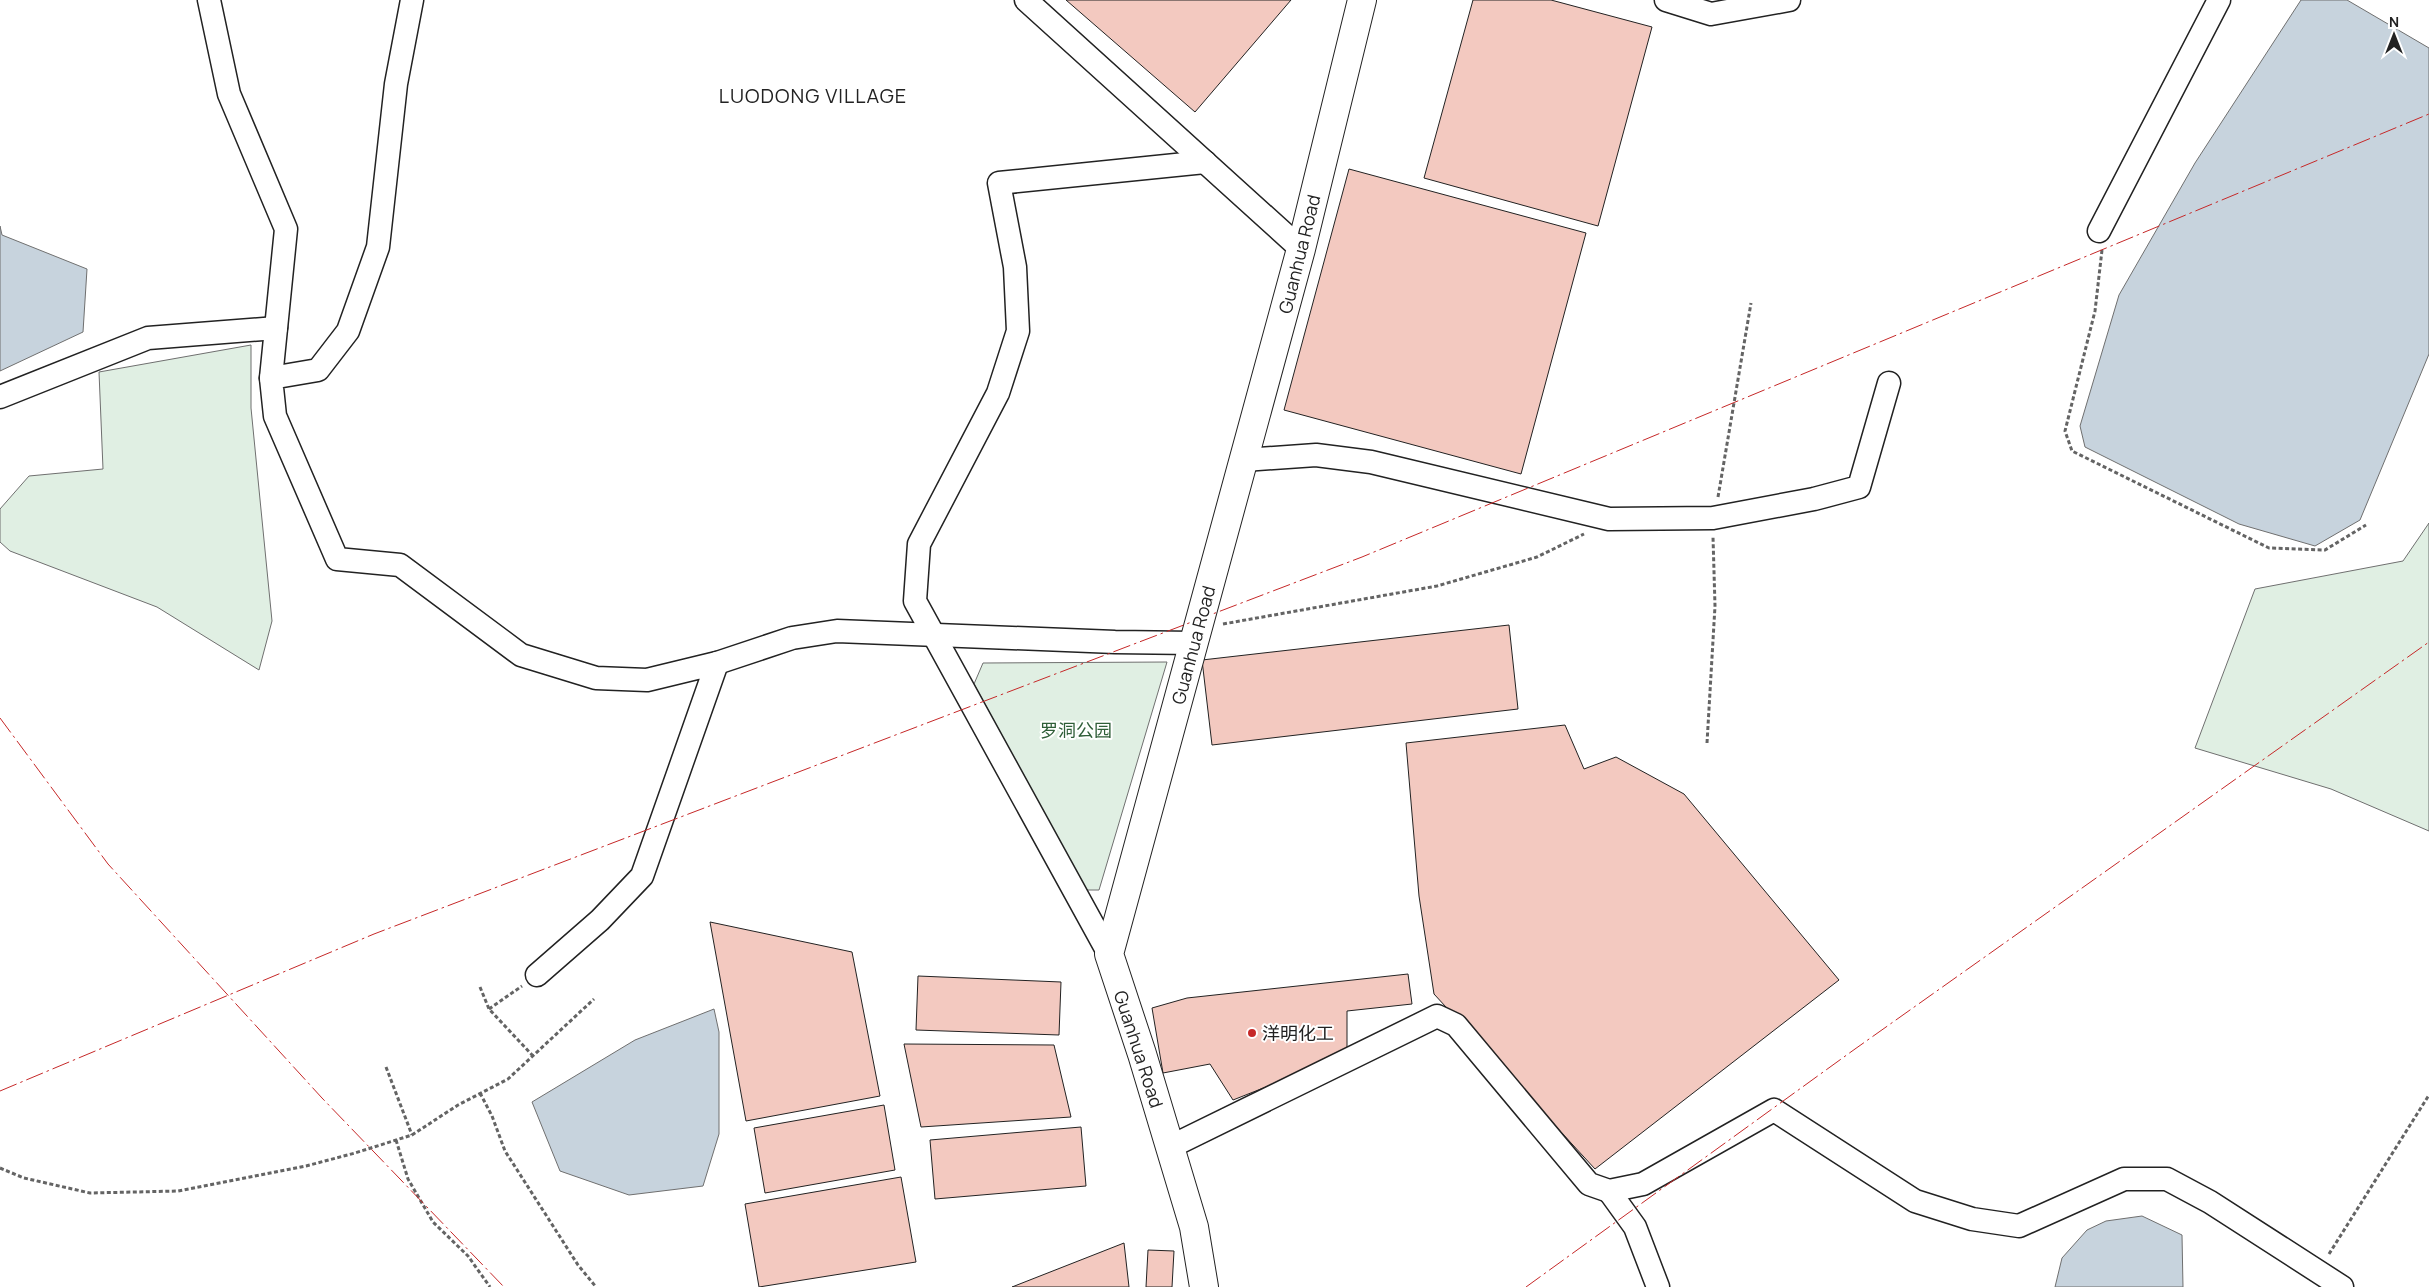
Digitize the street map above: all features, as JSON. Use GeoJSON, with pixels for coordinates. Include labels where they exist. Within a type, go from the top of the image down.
{"type":"FeatureCollection","features":[{"type":"Feature","properties":{"kind":"main road","name":"Guanhua Road"},"geometry":{"type":"LineString","coordinates":[[1204,1287],[1194,1227],[1109,954],[1301,250],[1362,0]]}},
{"type":"Feature","properties":{"kind":"street"},"geometry":{"type":"LineString","coordinates":[[209,0],[229,94],[286,229],[270,378],[275,416],[337,559],[400,565],[521,655],[596,678],[648,680],[717,663],[792,638],[838,631],[934,635],[1196,636]]}},
{"type":"Feature","properties":{"kind":"street"},"geometry":{"type":"LineString","coordinates":[[270,378],[318,370],[348,331],[378,247],[396,84],[412,0]]}},
{"type":"Feature","properties":{"kind":"street"},"geometry":{"type":"LineString","coordinates":[[1026,0],[1301,250]]}},
{"type":"Feature","properties":{"kind":"street"},"geometry":{"type":"LineString","coordinates":[[1666,0],[1710,14],[1789,0]]}},
{"type":"Feature","properties":{"kind":"street"},"geometry":{"type":"LineString","coordinates":[[2103,224],[2219,0]]}},
{"type":"Feature","properties":{"kind":"street"},"geometry":{"type":"LineString","coordinates":[[1109,954],[915,601],[919,544],[998,393],[1018,331],[1015,267],[999,183],[1204,162]]}},
{"type":"Feature","properties":{"kind":"street"},"geometry":{"type":"LineString","coordinates":[[0,398],[148,338],[276,328]]}},
{"type":"Feature","properties":{"kind":"street"},"geometry":{"type":"LineString","coordinates":[[1244,460],[1316,455],[1372,462],[1609,519],[1713,518],[1859,487],[1889,383]]}},
{"type":"Feature","properties":{"kind":"street"},"geometry":{"type":"LineString","coordinates":[[537,975],[600,920],[642,876],[717,663]]}},
{"type":"Feature","properties":{"kind":"street"},"geometry":{"type":"LineString","coordinates":[[1170,1146],[1437,1016],[1456,1024],[1588,1184],[1609,1191],[1643,1184],[1774,1110],[1915,1201],[1972,1219],[2019,1226],[2124,1180],[2167,1180],[2210,1202],[2342,1287]]}},
{"type":"Feature","properties":{"kind":"street"},"geometry":{"type":"LineString","coordinates":[[1609,1191],[1635,1227],[1658,1287]]}},
{"type":"Feature","properties":{"kind":"path"},"geometry":{"type":"LineString","coordinates":[[2103,224],[2095,311],[2065,431],[2072,451],[2269,548],[2325,550],[2366,525]]}},
{"type":"Feature","properties":{"kind":"path"},"geometry":{"type":"LineString","coordinates":[[1196,636],[1437,586],[1536,557],[1596,528],[1609,519]]}},
{"type":"Feature","properties":{"kind":"path"},"geometry":{"type":"LineString","coordinates":[[490,1009],[537,975]]}},
{"type":"Feature","properties":{"kind":"path"},"geometry":{"type":"LineString","coordinates":[[480,987],[490,1009],[533,1056]]}},
{"type":"Feature","properties":{"kind":"path"},"geometry":{"type":"LineString","coordinates":[[0,1168],[24,1178],[90,1193],[178,1191],[306,1166],[412,1135],[458,1105],[508,1079],[594,999]]}},
{"type":"Feature","properties":{"kind":"path"},"geometry":{"type":"LineString","coordinates":[[386,1067],[412,1135]]}},
{"type":"Feature","properties":{"kind":"path"},"geometry":{"type":"LineString","coordinates":[[480,1093],[492,1116],[504,1150],[578,1265],[596,1287]]}},
{"type":"Feature","properties":{"kind":"path"},"geometry":{"type":"LineString","coordinates":[[2318,1272],[2429,1095]]}},
{"type":"Feature","properties":{"kind":"path"},"geometry":{"type":"LineString","coordinates":[[396,1140],[408,1179],[433,1222],[468,1256],[490,1287]]}},
{"type":"Feature","properties":{"kind":"green space"},"geometry":{"type":"Polygon","coordinates":[[[251,345],[251,408],[272,621],[259,670],[157,607],[10,551],[0,542],[0,509],[29,476],[103,469],[99,372],[251,345]]]}},
{"type":"Feature","properties":{"kind":"green space"},"geometry":{"type":"Polygon","coordinates":[[[2429,523],[2429,831],[2331,789],[2195,748],[2255,589],[2403,561],[2429,523]]]}},
{"type":"Feature","properties":{"kind":"green space","name":"罗洞公园"},"geometry":{"type":"Polygon","coordinates":[[[1167,662],[1099,890],[1086,890],[974,684],[983,663],[1167,662]]]}},
{"type":"Feature","properties":{"kind":"shaded area"},"geometry":{"type":"Polygon","coordinates":[[[2301,0],[2347,0],[2429,48],[2429,354],[2360,520],[2315,546],[2239,524],[2085,447],[2080,426],[2119,295],[2195,163],[2301,0]]]}},
{"type":"Feature","properties":{"kind":"shaded area"},"geometry":{"type":"Polygon","coordinates":[[[0,226],[2,235],[87,269],[83,332],[0,371],[0,226]]]}},
{"type":"Feature","properties":{"kind":"shaded area"},"geometry":{"type":"Polygon","coordinates":[[[714,1009],[719,1032],[719,1134],[703,1186],[629,1195],[560,1171],[532,1102],[635,1040],[714,1009]]]}},
{"type":"Feature","properties":{"kind":"shaded area"},"geometry":{"type":"Polygon","coordinates":[[[2142,1216],[2182,1235],[2183,1287],[2055,1287],[2062,1258],[2087,1230],[2106,1221],[2142,1216]]]}},
{"type":"Feature","properties":{"kind":"building"},"geometry":{"type":"Polygon","coordinates":[[[1066,0],[1291,0],[1195,112],[1066,0]]]}},
{"type":"Feature","properties":{"kind":"building"},"geometry":{"type":"Polygon","coordinates":[[[1473,0],[1551,0],[1652,27],[1598,226],[1424,178],[1473,0]]]}},
{"type":"Feature","properties":{"kind":"building"},"geometry":{"type":"Polygon","coordinates":[[[1349,169],[1586,233],[1521,474],[1284,410],[1349,169]]]}},
{"type":"Feature","properties":{"kind":"building"},"geometry":{"type":"Polygon","coordinates":[[[1509,625],[1518,709],[1212,745],[1202,660],[1509,625]]]}},
{"type":"Feature","properties":{"kind":"building"},"geometry":{"type":"Polygon","coordinates":[[[1565,725],[1584,769],[1616,757],[1684,794],[1839,980],[1595,1169],[1434,994],[1419,896],[1406,743],[1565,725]]]}},
{"type":"Feature","properties":{"kind":"building"},"geometry":{"type":"Polygon","coordinates":[[[710,922],[852,952],[880,1096],[746,1121],[710,922]]]}},
{"type":"Feature","properties":{"kind":"building","name":"洋明化工"},"geometry":{"type":"Polygon","coordinates":[[[1408,974],[1412,1004],[1347,1011],[1347,1055],[1233,1100],[1210,1064],[1163,1073],[1152,1008],[1187,998],[1408,974]]]}},
{"type":"Feature","properties":{"kind":"building"},"geometry":{"type":"Polygon","coordinates":[[[918,976],[1061,982],[1059,1035],[916,1030],[918,976]]]}},
{"type":"Feature","properties":{"kind":"building"},"geometry":{"type":"Polygon","coordinates":[[[904,1044],[1054,1045],[1071,1117],[921,1127],[904,1044]]]}},
{"type":"Feature","properties":{"kind":"building"},"geometry":{"type":"Polygon","coordinates":[[[884,1105],[895,1170],[765,1193],[754,1128],[884,1105]]]}},
{"type":"Feature","properties":{"kind":"building"},"geometry":{"type":"Polygon","coordinates":[[[1081,1127],[1086,1186],[935,1199],[930,1140],[1081,1127]]]}},
{"type":"Feature","properties":{"kind":"building"},"geometry":{"type":"Polygon","coordinates":[[[901,1177],[916,1262],[759,1287],[745,1204],[901,1177]]]}},
{"type":"Feature","properties":{"kind":"building"},"geometry":{"type":"Polygon","coordinates":[[[1124,1243],[1129,1287],[1012,1287],[1124,1243]]]}},
{"type":"Feature","properties":{"kind":"building"},"geometry":{"type":"Polygon","coordinates":[[[1148,1250],[1174,1251],[1172,1287],[1146,1287],[1148,1250]]]}},
{"type":"Feature","properties":{"kind":"power"},"geometry":{"type":"LineString","coordinates":[[0,1091],[374,934],[1362,557],[2429,114]]}},
{"type":"Feature","properties":{"kind":"power"},"geometry":{"type":"LineString","coordinates":[[1526,1287],[1855,1049],[2429,642]]}},
{"type":"Feature","properties":{"kind":"power"},"geometry":{"type":"LineString","coordinates":[[0,718],[108,864],[322,1098],[504,1287]]}},
{"type":"Feature","properties":{"kind":"place","name":"洋明化工"},"geometry":{"type":"Point","coordinates":[1252,1033]}},
{"type":"Feature","properties":{"kind":"district","name":"LUODONG VILLAGE"},"geometry":{"type":"Point","coordinates":[813,95]}}]}
